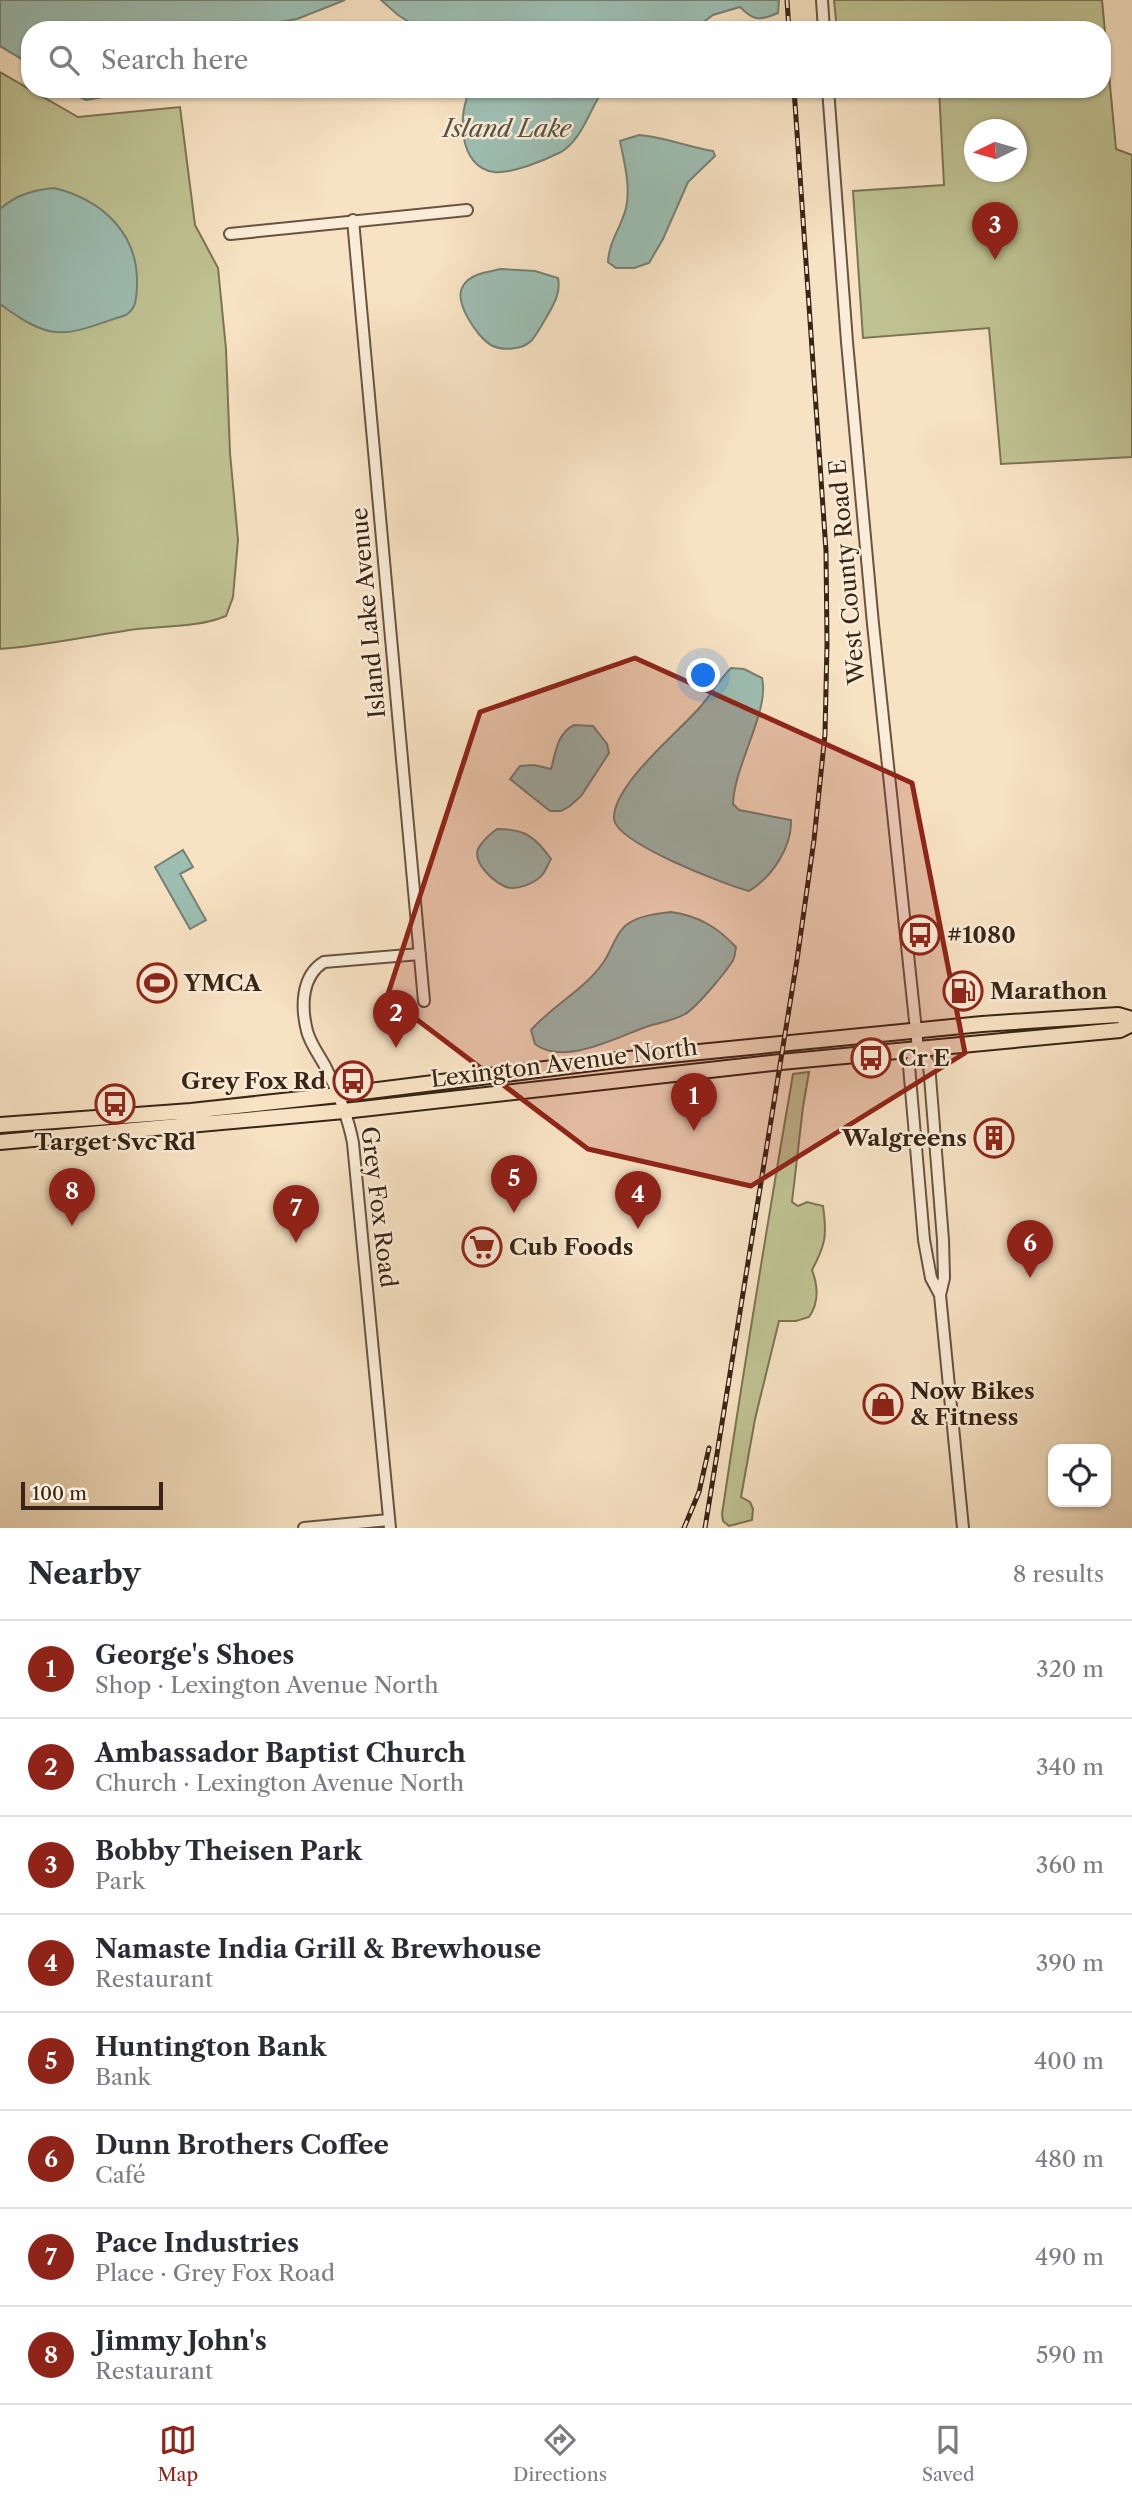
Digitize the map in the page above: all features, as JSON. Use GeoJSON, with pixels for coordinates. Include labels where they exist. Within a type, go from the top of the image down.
{"type":"FeatureCollection","features":[{"type":"Feature","properties":{"kind":"main road","name":"Lexington Avenue North"},"geometry":{"type":"LineString","coordinates":[[0,1125],[191,1111],[596,1063],[917,1031],[1118,1015],[1132,1022],[1120,1030],[781,1062],[344,1111],[0,1142]]}},
{"type":"Feature","properties":{"kind":"street"},"geometry":{"type":"LineString","coordinates":[[822,0],[823,21]]}},
{"type":"Feature","properties":{"kind":"street","name":"West County Road E"},"geometry":{"type":"LineString","coordinates":[[829,98],[870,598],[917,1031],[918,1049],[909,1066],[910,1078],[927,1255],[931,1278],[940,1295]]}},
{"type":"Feature","properties":{"kind":"street"},"geometry":{"type":"LineString","coordinates":[[230,234],[467,210]]}},
{"type":"Feature","properties":{"kind":"street","name":"Island Lake Avenue"},"geometry":{"type":"LineString","coordinates":[[353,220],[424,1001]]}},
{"type":"Feature","properties":{"kind":"street","name":"Grey Fox Road"},"geometry":{"type":"LineString","coordinates":[[389,1524],[353,1143],[338,1095],[307,1031],[304,995],[307,978],[317,966],[332,960],[420,954]]}},
{"type":"Feature","properties":{"kind":"street","name":"West County Road E"},"geometry":{"type":"LineString","coordinates":[[918,1049],[929,1064],[943,1240],[944,1278],[940,1295],[962,1528]]}},
{"type":"Feature","properties":{"kind":"street"},"geometry":{"type":"LineString","coordinates":[[304,1528],[389,1524]]}},
{"type":"Feature","properties":{"kind":"highlighted area"},"geometry":{"type":"Polygon","coordinates":[[[635,658],[912,783],[965,1053],[751,1186],[588,1149],[387,997],[480,712],[635,658]]]}},
{"type":"Feature","properties":{"kind":"green space"},"geometry":{"type":"Polygon","coordinates":[[[834,0],[1102,0],[1104,21],[836,21],[834,0]]]}},
{"type":"Feature","properties":{"kind":"green space"},"geometry":{"type":"Polygon","coordinates":[[[0,72],[21,84],[21,98],[45,98],[78,117],[180,107],[195,225],[218,268],[238,540],[233,597],[226,616],[189,625],[137,629],[0,649],[0,72]]]}},
{"type":"Feature","properties":{"kind":"green space"},"geometry":{"type":"Polygon","coordinates":[[[1111,96],[1116,149],[1132,155],[1132,457],[1001,464],[989,328],[863,338],[853,191],[944,185],[939,98],[1111,98],[1111,96]]]}},
{"type":"Feature","properties":{"kind":"green space"},"geometry":{"type":"Polygon","coordinates":[[[809,1072],[792,1202],[798,1206],[807,1202],[823,1206],[824,1239],[812,1270],[816,1300],[809,1317],[796,1321],[779,1321],[755,1419],[741,1497],[750,1502],[753,1509],[752,1520],[729,1526],[723,1521],[722,1514],[793,1074],[809,1072]]]}},
{"type":"Feature","properties":{"kind":"water"},"geometry":{"type":"Polygon","coordinates":[[[0,0],[345,0],[286,21],[21,21],[21,59],[0,46],[0,0]]]}},
{"type":"Feature","properties":{"kind":"water"},"geometry":{"type":"Polygon","coordinates":[[[381,0],[779,0],[778,13],[771,16],[757,18],[740,7],[713,15],[705,21],[408,21],[381,0]]]}},
{"type":"Feature","properties":{"kind":"water","name":"Island Lake"},"geometry":{"type":"Polygon","coordinates":[[[598,98],[580,132],[568,147],[538,162],[501,172],[482,168],[467,150],[463,124],[466,99],[598,98]]]}},
{"type":"Feature","properties":{"kind":"water"},"geometry":{"type":"Polygon","coordinates":[[[639,135],[713,151],[715,156],[688,182],[663,239],[649,263],[634,268],[616,268],[608,262],[609,254],[626,208],[628,191],[620,141],[639,135]]]}},
{"type":"Feature","properties":{"kind":"water"},"geometry":{"type":"Polygon","coordinates":[[[54,188],[88,201],[115,222],[125,235],[136,267],[137,286],[134,306],[126,315],[74,331],[48,331],[0,304],[0,209],[25,194],[54,188]]]}},
{"type":"Feature","properties":{"kind":"water"},"geometry":{"type":"Polygon","coordinates":[[[501,269],[535,271],[558,278],[559,289],[543,324],[532,340],[518,348],[501,348],[485,341],[473,327],[461,300],[463,286],[470,278],[501,269]]]}},
{"type":"Feature","properties":{"kind":"water"},"geometry":{"type":"Polygon","coordinates":[[[731,668],[744,669],[762,678],[763,691],[757,722],[739,772],[733,804],[739,810],[791,820],[788,841],[779,860],[773,870],[749,891],[718,881],[652,851],[619,829],[614,819],[616,805],[635,775],[701,706],[731,668]]]}},
{"type":"Feature","properties":{"kind":"water"},"geometry":{"type":"Polygon","coordinates":[[[574,725],[593,726],[607,744],[609,753],[581,796],[561,811],[550,811],[510,779],[520,766],[534,765],[551,769],[561,738],[574,725]]]}},
{"type":"Feature","properties":{"kind":"water"},"geometry":{"type":"Polygon","coordinates":[[[497,829],[522,832],[540,845],[551,859],[540,877],[525,886],[509,888],[494,880],[485,870],[478,860],[478,849],[497,829]]]}},
{"type":"Feature","properties":{"kind":"water"},"geometry":{"type":"Polygon","coordinates":[[[183,850],[193,867],[180,874],[206,920],[190,929],[155,867],[183,850]]]}},
{"type":"Feature","properties":{"kind":"water"},"geometry":{"type":"Polygon","coordinates":[[[671,912],[707,923],[736,947],[732,962],[696,1005],[685,1014],[589,1048],[560,1052],[535,1044],[531,1030],[595,973],[625,926],[634,920],[671,912]]]}},
{"type":"Feature","properties":{"kind":"railway"},"geometry":{"type":"LineString","coordinates":[[787,0],[788,21]]}},
{"type":"Feature","properties":{"kind":"railway"},"geometry":{"type":"LineString","coordinates":[[705,1528],[797,960],[814,840],[825,734],[826,551],[795,98]]}},
{"type":"Feature","properties":{"kind":"railway"},"geometry":{"type":"LineString","coordinates":[[684,1528],[699,1492],[709,1448]]}},
{"type":"Feature","properties":{"kind":"place","name":"Bobby Theisen Park"},"geometry":{"type":"Point","coordinates":[995,260]}},
{"type":"Feature","properties":{"kind":"place","name":"#1080"},"geometry":{"type":"Point","coordinates":[920,935]}},
{"type":"Feature","properties":{"kind":"place","name":"YMCA"},"geometry":{"type":"Point","coordinates":[157,983]}},
{"type":"Feature","properties":{"kind":"place","name":"Marathon"},"geometry":{"type":"Point","coordinates":[963,991]}},
{"type":"Feature","properties":{"kind":"place","name":"Ambassador Baptist Church"},"geometry":{"type":"Point","coordinates":[396,1048]}},
{"type":"Feature","properties":{"kind":"place","name":"Cr E"},"geometry":{"type":"Point","coordinates":[871,1058]}},
{"type":"Feature","properties":{"kind":"place","name":"Grey Fox Rd"},"geometry":{"type":"Point","coordinates":[353,1081]}},
{"type":"Feature","properties":{"kind":"place","name":"Target Svc Rd"},"geometry":{"type":"Point","coordinates":[115,1104]}},
{"type":"Feature","properties":{"kind":"place","name":"George's Shoes"},"geometry":{"type":"Point","coordinates":[694,1131]}},
{"type":"Feature","properties":{"kind":"place","name":"Walgreens"},"geometry":{"type":"Point","coordinates":[994,1138]}},
{"type":"Feature","properties":{"kind":"place","name":"Huntington Bank"},"geometry":{"type":"Point","coordinates":[514,1213]}},
{"type":"Feature","properties":{"kind":"place","name":"Jimmy John's"},"geometry":{"type":"Point","coordinates":[72,1226]}},
{"type":"Feature","properties":{"kind":"place","name":"Namaste India Grill & Brewhouse"},"geometry":{"type":"Point","coordinates":[638,1229]}},
{"type":"Feature","properties":{"kind":"place","name":"Pace Industries"},"geometry":{"type":"Point","coordinates":[296,1243]}},
{"type":"Feature","properties":{"kind":"place","name":"Cub Foods"},"geometry":{"type":"Point","coordinates":[482,1247]}},
{"type":"Feature","properties":{"kind":"place","name":"Dunn Brothers Coffee"},"geometry":{"type":"Point","coordinates":[1030,1278]}},
{"type":"Feature","properties":{"kind":"place","name":"Now Bikes & Fitness"},"geometry":{"type":"Point","coordinates":[883,1404]}}]}
